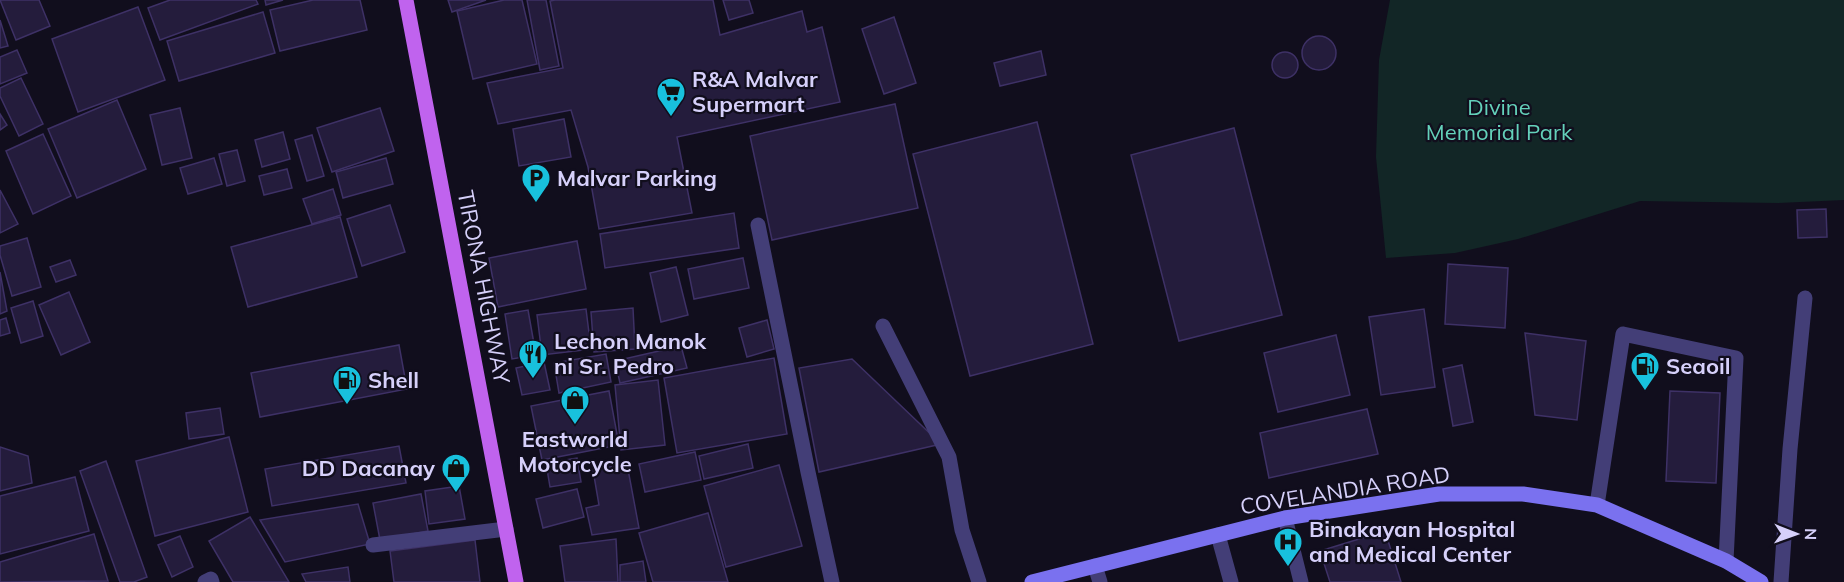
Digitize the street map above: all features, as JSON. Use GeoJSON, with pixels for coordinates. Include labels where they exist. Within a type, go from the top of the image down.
{"type":"FeatureCollection","features":[{"type":"Feature","properties":{"kind":"main road","name":"TIRONA HIGHWAY"},"geometry":{"type":"LineString","coordinates":[[406,0],[516,582]]}},
{"type":"Feature","properties":{"kind":"main road","name":"COVELANDIA ROAD"},"geometry":{"type":"LineString","coordinates":[[1032,582],[1285,518],[1439,494],[1523,494],[1597,504],[1726,561],[1761,582]]}},
{"type":"Feature","properties":{"kind":"lane"},"geometry":{"type":"LineString","coordinates":[[758,225],[832,582]]}},
{"type":"Feature","properties":{"kind":"lane"},"geometry":{"type":"LineString","coordinates":[[1781,582],[1790,449],[1805,298]]}},
{"type":"Feature","properties":{"kind":"lane"},"geometry":{"type":"LineString","coordinates":[[883,326],[949,457],[962,530],[979,582]]}},
{"type":"Feature","properties":{"kind":"lane"},"geometry":{"type":"LineString","coordinates":[[1597,504],[1623,334],[1736,358],[1726,561]]}},
{"type":"Feature","properties":{"kind":"lane"},"geometry":{"type":"LineString","coordinates":[[1285,518],[1301,582]]}},
{"type":"Feature","properties":{"kind":"lane"},"geometry":{"type":"LineString","coordinates":[[373,545],[506,529]]}},
{"type":"Feature","properties":{"kind":"lane"},"geometry":{"type":"LineString","coordinates":[[1218,535],[1231,582]]}},
{"type":"Feature","properties":{"kind":"lane"},"geometry":{"type":"LineString","coordinates":[[1095,566],[1100,582]]}},
{"type":"Feature","properties":{"kind":"lane"},"geometry":{"type":"LineString","coordinates":[[205,582],[211,579],[212,582]]}},
{"type":"Feature","properties":{"kind":"green space","name":"Divine Memorial Park"},"geometry":{"type":"Polygon","coordinates":[[[1390,0],[1844,0],[1844,200],[1778,203],[1640,201],[1518,239],[1455,253],[1386,258],[1376,157],[1379,60],[1390,0]]]}},
{"type":"Feature","properties":{"kind":"building"},"geometry":{"type":"Polygon","coordinates":[[[0,0],[39,0],[50,26],[16,40],[0,0]]]}},
{"type":"Feature","properties":{"kind":"building"},"geometry":{"type":"Polygon","coordinates":[[[170,0],[256,0],[258,4],[160,40],[148,8],[170,0]]]}},
{"type":"Feature","properties":{"kind":"building"},"geometry":{"type":"Polygon","coordinates":[[[265,0],[283,0],[266,5],[265,0]]]}},
{"type":"Feature","properties":{"kind":"building"},"geometry":{"type":"Polygon","coordinates":[[[313,0],[360,0],[367,30],[280,51],[270,10],[313,0]]]}},
{"type":"Feature","properties":{"kind":"building"},"geometry":{"type":"Polygon","coordinates":[[[448,0],[486,0],[452,12],[448,0]]]}},
{"type":"Feature","properties":{"kind":"building"},"geometry":{"type":"Polygon","coordinates":[[[504,0],[522,0],[537,64],[473,79],[457,11],[504,0]]]}},
{"type":"Feature","properties":{"kind":"building"},"geometry":{"type":"Polygon","coordinates":[[[527,0],[546,0],[559,66],[540,70],[527,0]]]}},
{"type":"Feature","properties":{"kind":"building","name":"R&A Malvar Supermart"},"geometry":{"type":"Polygon","coordinates":[[[713,0],[720,35],[802,11],[807,32],[822,27],[840,102],[677,137],[692,213],[599,229],[588,167],[571,110],[498,124],[487,83],[563,68],[550,1],[713,0]]]}},
{"type":"Feature","properties":{"kind":"building"},"geometry":{"type":"Polygon","coordinates":[[[723,0],[749,0],[753,13],[729,20],[723,0]]]}},
{"type":"Feature","properties":{"kind":"building"},"geometry":{"type":"Polygon","coordinates":[[[138,7],[165,80],[78,112],[52,39],[138,7]]]}},
{"type":"Feature","properties":{"kind":"building"},"geometry":{"type":"Polygon","coordinates":[[[263,12],[275,53],[179,81],[167,41],[263,12]]]}},
{"type":"Feature","properties":{"kind":"building"},"geometry":{"type":"Polygon","coordinates":[[[894,17],[916,83],[884,94],[862,29],[894,17]]]}},
{"type":"Feature","properties":{"kind":"building"},"geometry":{"type":"Polygon","coordinates":[[[0,20],[8,46],[0,48],[0,20]]]}},
{"type":"Feature","properties":{"kind":"building"},"geometry":{"type":"Polygon","coordinates":[[[1319,36],[1331,41],[1336,53],[1331,65],[1319,70],[1307,65],[1302,53],[1307,41],[1319,36]]]}},
{"type":"Feature","properties":{"kind":"building"},"geometry":{"type":"Polygon","coordinates":[[[17,50],[27,73],[0,84],[0,57],[17,50]]]}},
{"type":"Feature","properties":{"kind":"building"},"geometry":{"type":"Polygon","coordinates":[[[1041,51],[1046,75],[1000,86],[994,63],[1041,51]]]}},
{"type":"Feature","properties":{"kind":"building"},"geometry":{"type":"Polygon","coordinates":[[[1285,52],[1294,56],[1298,65],[1294,74],[1285,78],[1276,74],[1272,65],[1276,56],[1285,52]]]}},
{"type":"Feature","properties":{"kind":"building"},"geometry":{"type":"Polygon","coordinates":[[[21,78],[43,124],[19,136],[0,96],[0,88],[21,78]]]}},
{"type":"Feature","properties":{"kind":"building"},"geometry":{"type":"Polygon","coordinates":[[[117,100],[146,169],[77,198],[48,129],[117,100]]]}},
{"type":"Feature","properties":{"kind":"building"},"geometry":{"type":"Polygon","coordinates":[[[895,104],[918,208],[772,240],[750,136],[895,104]]]}},
{"type":"Feature","properties":{"kind":"building"},"geometry":{"type":"Polygon","coordinates":[[[180,108],[192,158],[162,165],[150,115],[180,108]]]}},
{"type":"Feature","properties":{"kind":"building"},"geometry":{"type":"Polygon","coordinates":[[[380,108],[394,151],[332,172],[317,128],[380,108]]]}},
{"type":"Feature","properties":{"kind":"building"},"geometry":{"type":"Polygon","coordinates":[[[0,114],[7,125],[0,130],[0,114]]]}},
{"type":"Feature","properties":{"kind":"building"},"geometry":{"type":"Polygon","coordinates":[[[564,119],[571,157],[519,166],[513,129],[564,119]]]}},
{"type":"Feature","properties":{"kind":"building"},"geometry":{"type":"Polygon","coordinates":[[[1037,122],[1093,344],[970,376],[913,154],[1037,122]]]}},
{"type":"Feature","properties":{"kind":"building"},"geometry":{"type":"Polygon","coordinates":[[[1234,128],[1282,315],[1179,341],[1131,155],[1234,128]]]}},
{"type":"Feature","properties":{"kind":"building"},"geometry":{"type":"Polygon","coordinates":[[[283,132],[290,159],[262,167],[255,140],[283,132]]]}},
{"type":"Feature","properties":{"kind":"building"},"geometry":{"type":"Polygon","coordinates":[[[43,134],[71,196],[33,214],[6,151],[43,134]]]}},
{"type":"Feature","properties":{"kind":"building"},"geometry":{"type":"Polygon","coordinates":[[[312,135],[324,176],[307,181],[295,140],[312,135]]]}},
{"type":"Feature","properties":{"kind":"building"},"geometry":{"type":"Polygon","coordinates":[[[237,150],[245,181],[227,186],[219,154],[237,150]]]}},
{"type":"Feature","properties":{"kind":"building"},"geometry":{"type":"Polygon","coordinates":[[[214,158],[222,184],[188,194],[180,168],[214,158]]]}},
{"type":"Feature","properties":{"kind":"building"},"geometry":{"type":"Polygon","coordinates":[[[386,158],[393,184],[343,198],[336,172],[386,158]]]}},
{"type":"Feature","properties":{"kind":"building"},"geometry":{"type":"Polygon","coordinates":[[[287,169],[292,188],[264,195],[259,176],[287,169]]]}},
{"type":"Feature","properties":{"kind":"building"},"geometry":{"type":"Polygon","coordinates":[[[333,189],[341,215],[312,224],[303,199],[333,189]]]}},
{"type":"Feature","properties":{"kind":"building"},"geometry":{"type":"Polygon","coordinates":[[[0,190],[18,224],[0,233],[0,190]]]}},
{"type":"Feature","properties":{"kind":"building"},"geometry":{"type":"Polygon","coordinates":[[[390,205],[405,252],[362,266],[347,219],[390,205]]]}},
{"type":"Feature","properties":{"kind":"building"},"geometry":{"type":"Polygon","coordinates":[[[1826,209],[1827,237],[1798,238],[1797,210],[1826,209]]]}},
{"type":"Feature","properties":{"kind":"building"},"geometry":{"type":"Polygon","coordinates":[[[734,213],[739,248],[605,268],[600,234],[734,213]]]}},
{"type":"Feature","properties":{"kind":"building"},"geometry":{"type":"Polygon","coordinates":[[[340,217],[357,277],[248,307],[231,247],[340,217]]]}},
{"type":"Feature","properties":{"kind":"building"},"geometry":{"type":"Polygon","coordinates":[[[27,238],[41,287],[12,296],[0,255],[0,246],[27,238]]]}},
{"type":"Feature","properties":{"kind":"building"},"geometry":{"type":"Polygon","coordinates":[[[577,241],[586,289],[498,307],[489,258],[577,241]]]}},
{"type":"Feature","properties":{"kind":"building"},"geometry":{"type":"Polygon","coordinates":[[[743,258],[749,288],[694,299],[688,269],[743,258]]]}},
{"type":"Feature","properties":{"kind":"building"},"geometry":{"type":"Polygon","coordinates":[[[70,260],[76,275],[56,282],[50,267],[70,260]]]}},
{"type":"Feature","properties":{"kind":"building"},"geometry":{"type":"Polygon","coordinates":[[[1448,264],[1508,268],[1505,328],[1445,324],[1448,264]]]}},
{"type":"Feature","properties":{"kind":"building"},"geometry":{"type":"Polygon","coordinates":[[[676,267],[688,315],[661,322],[650,273],[676,267]]]}},
{"type":"Feature","properties":{"kind":"building"},"geometry":{"type":"Polygon","coordinates":[[[0,272],[7,311],[0,314],[0,272]]]}},
{"type":"Feature","properties":{"kind":"building"},"geometry":{"type":"Polygon","coordinates":[[[69,292],[90,342],[61,355],[39,305],[69,292]]]}},
{"type":"Feature","properties":{"kind":"building"},"geometry":{"type":"Polygon","coordinates":[[[33,301],[43,336],[21,343],[11,308],[33,301]]]}},
{"type":"Feature","properties":{"kind":"building"},"geometry":{"type":"Polygon","coordinates":[[[633,308],[635,349],[594,352],[591,312],[633,308]]]}},
{"type":"Feature","properties":{"kind":"building"},"geometry":{"type":"Polygon","coordinates":[[[586,309],[591,349],[542,355],[537,315],[586,309]]]}},
{"type":"Feature","properties":{"kind":"building"},"geometry":{"type":"Polygon","coordinates":[[[1424,309],[1435,387],[1381,395],[1369,317],[1424,309]]]}},
{"type":"Feature","properties":{"kind":"building"},"geometry":{"type":"Polygon","coordinates":[[[528,310],[536,355],[512,359],[505,314],[528,310]]]}},
{"type":"Feature","properties":{"kind":"building"},"geometry":{"type":"Polygon","coordinates":[[[6,318],[10,333],[0,336],[0,320],[6,318]]]}},
{"type":"Feature","properties":{"kind":"building"},"geometry":{"type":"Polygon","coordinates":[[[767,320],[774,349],[747,357],[739,328],[767,320]]]}},
{"type":"Feature","properties":{"kind":"building"},"geometry":{"type":"Polygon","coordinates":[[[1525,333],[1586,341],[1577,420],[1535,415],[1525,333]]]}},
{"type":"Feature","properties":{"kind":"building"},"geometry":{"type":"Polygon","coordinates":[[[1336,335],[1350,395],[1278,412],[1264,353],[1336,335]]]}},
{"type":"Feature","properties":{"kind":"building"},"geometry":{"type":"Polygon","coordinates":[[[399,345],[407,389],[260,417],[251,373],[399,345]]]}},
{"type":"Feature","properties":{"kind":"building"},"geometry":{"type":"Polygon","coordinates":[[[681,346],[687,368],[620,383],[615,361],[681,346]]]}},
{"type":"Feature","properties":{"kind":"building"},"geometry":{"type":"Polygon","coordinates":[[[606,354],[611,382],[559,393],[554,363],[606,354]]]}},
{"type":"Feature","properties":{"kind":"building"},"geometry":{"type":"Polygon","coordinates":[[[774,358],[787,434],[677,453],[664,378],[774,358]]]}},
{"type":"Feature","properties":{"kind":"building"},"geometry":{"type":"Polygon","coordinates":[[[852,359],[941,444],[819,472],[799,368],[852,359]]]}},
{"type":"Feature","properties":{"kind":"building","name":"Lechon Manok ni Sr. Pedro"},"geometry":{"type":"Polygon","coordinates":[[[544,362],[550,390],[522,395],[516,368],[544,362]]]}},
{"type":"Feature","properties":{"kind":"building"},"geometry":{"type":"Polygon","coordinates":[[[1462,365],[1473,422],[1453,426],[1443,369],[1462,365]]]}},
{"type":"Feature","properties":{"kind":"building"},"geometry":{"type":"Polygon","coordinates":[[[658,380],[665,445],[621,450],[615,385],[658,380]]]}},
{"type":"Feature","properties":{"kind":"building","name":"Eastworld Motorcycle"},"geometry":{"type":"Polygon","coordinates":[[[609,391],[619,445],[542,460],[531,406],[609,391]]]}},
{"type":"Feature","properties":{"kind":"building"},"geometry":{"type":"Polygon","coordinates":[[[1670,391],[1720,393],[1716,483],[1666,481],[1670,391]]]}},
{"type":"Feature","properties":{"kind":"building"},"geometry":{"type":"Polygon","coordinates":[[[220,408],[224,434],[189,439],[186,413],[220,408]]]}},
{"type":"Feature","properties":{"kind":"building"},"geometry":{"type":"Polygon","coordinates":[[[1367,409],[1378,454],[1269,478],[1260,433],[1367,409]]]}},
{"type":"Feature","properties":{"kind":"building"},"geometry":{"type":"Polygon","coordinates":[[[229,437],[248,512],[155,536],[136,461],[229,437]]]}},
{"type":"Feature","properties":{"kind":"building"},"geometry":{"type":"Polygon","coordinates":[[[748,444],[753,468],[704,479],[699,456],[748,444]]]}},
{"type":"Feature","properties":{"kind":"building"},"geometry":{"type":"Polygon","coordinates":[[[399,446],[406,483],[272,506],[265,469],[399,446]]]}},
{"type":"Feature","properties":{"kind":"building"},"geometry":{"type":"Polygon","coordinates":[[[0,447],[28,456],[32,483],[0,491],[0,447]]]}},
{"type":"Feature","properties":{"kind":"building"},"geometry":{"type":"Polygon","coordinates":[[[695,452],[701,480],[645,492],[639,464],[695,452]]]}},
{"type":"Feature","properties":{"kind":"building"},"geometry":{"type":"Polygon","coordinates":[[[577,458],[581,482],[550,487],[546,463],[577,458]]]}},
{"type":"Feature","properties":{"kind":"building"},"geometry":{"type":"Polygon","coordinates":[[[106,461],[147,577],[134,582],[120,582],[80,471],[106,461]]]}},
{"type":"Feature","properties":{"kind":"building"},"geometry":{"type":"Polygon","coordinates":[[[627,464],[639,528],[592,535],[586,508],[599,505],[593,470],[627,464]]]}},
{"type":"Feature","properties":{"kind":"building"},"geometry":{"type":"Polygon","coordinates":[[[779,465],[802,546],[726,567],[704,486],[779,465]]]}},
{"type":"Feature","properties":{"kind":"building"},"geometry":{"type":"Polygon","coordinates":[[[75,477],[89,531],[0,554],[0,496],[75,477]]]}},
{"type":"Feature","properties":{"kind":"building"},"geometry":{"type":"Polygon","coordinates":[[[459,486],[465,519],[429,524],[425,491],[459,486]]]}},
{"type":"Feature","properties":{"kind":"building"},"geometry":{"type":"Polygon","coordinates":[[[577,489],[584,517],[543,528],[536,499],[577,489]]]}},
{"type":"Feature","properties":{"kind":"building"},"geometry":{"type":"Polygon","coordinates":[[[421,494],[428,531],[380,540],[373,503],[421,494]]]}},
{"type":"Feature","properties":{"kind":"building"},"geometry":{"type":"Polygon","coordinates":[[[358,504],[370,544],[285,562],[260,520],[358,504]]]}},
{"type":"Feature","properties":{"kind":"building"},"geometry":{"type":"Polygon","coordinates":[[[708,513],[728,582],[653,582],[639,533],[708,513]]]}},
{"type":"Feature","properties":{"kind":"building"},"geometry":{"type":"Polygon","coordinates":[[[250,517],[289,582],[233,582],[209,541],[250,517]]]}},
{"type":"Feature","properties":{"kind":"building"},"geometry":{"type":"Polygon","coordinates":[[[1385,531],[1401,582],[1330,582],[1320,551],[1385,531]]]}},
{"type":"Feature","properties":{"kind":"building"},"geometry":{"type":"Polygon","coordinates":[[[94,534],[108,581],[0,582],[0,562],[94,534]]]}},
{"type":"Feature","properties":{"kind":"building"},"geometry":{"type":"Polygon","coordinates":[[[180,536],[193,567],[172,577],[158,545],[180,536]]]}},
{"type":"Feature","properties":{"kind":"building"},"geometry":{"type":"Polygon","coordinates":[[[616,539],[618,582],[565,582],[560,546],[616,539]]]}},
{"type":"Feature","properties":{"kind":"building"},"geometry":{"type":"Polygon","coordinates":[[[475,540],[480,582],[394,582],[390,551],[475,540]]]}},
{"type":"Feature","properties":{"kind":"building"},"geometry":{"type":"Polygon","coordinates":[[[643,561],[646,582],[620,582],[620,565],[643,561]]]}},
{"type":"Feature","properties":{"kind":"building"},"geometry":{"type":"Polygon","coordinates":[[[348,567],[350,582],[306,582],[302,574],[348,567]]]}},
{"type":"Feature","properties":{"kind":"place","name":"R&A Malvar Supermart"},"geometry":{"type":"Point","coordinates":[671,118]}},
{"type":"Feature","properties":{"kind":"place","name":"Malvar Parking"},"geometry":{"type":"Point","coordinates":[536,204]}},
{"type":"Feature","properties":{"kind":"place","name":"Lechon Manok ni Sr. Pedro"},"geometry":{"type":"Point","coordinates":[533,380]}},
{"type":"Feature","properties":{"kind":"place","name":"Seaoil"},"geometry":{"type":"Point","coordinates":[1645,392]}},
{"type":"Feature","properties":{"kind":"place","name":"Shell"},"geometry":{"type":"Point","coordinates":[347,406]}},
{"type":"Feature","properties":{"kind":"place","name":"Eastworld Motorcycle"},"geometry":{"type":"Point","coordinates":[575,426]}},
{"type":"Feature","properties":{"kind":"place","name":"DD Dacanay"},"geometry":{"type":"Point","coordinates":[456,494]}},
{"type":"Feature","properties":{"kind":"place","name":"Binakayan Hospital and Medical Center"},"geometry":{"type":"Point","coordinates":[1288,568]}}]}
